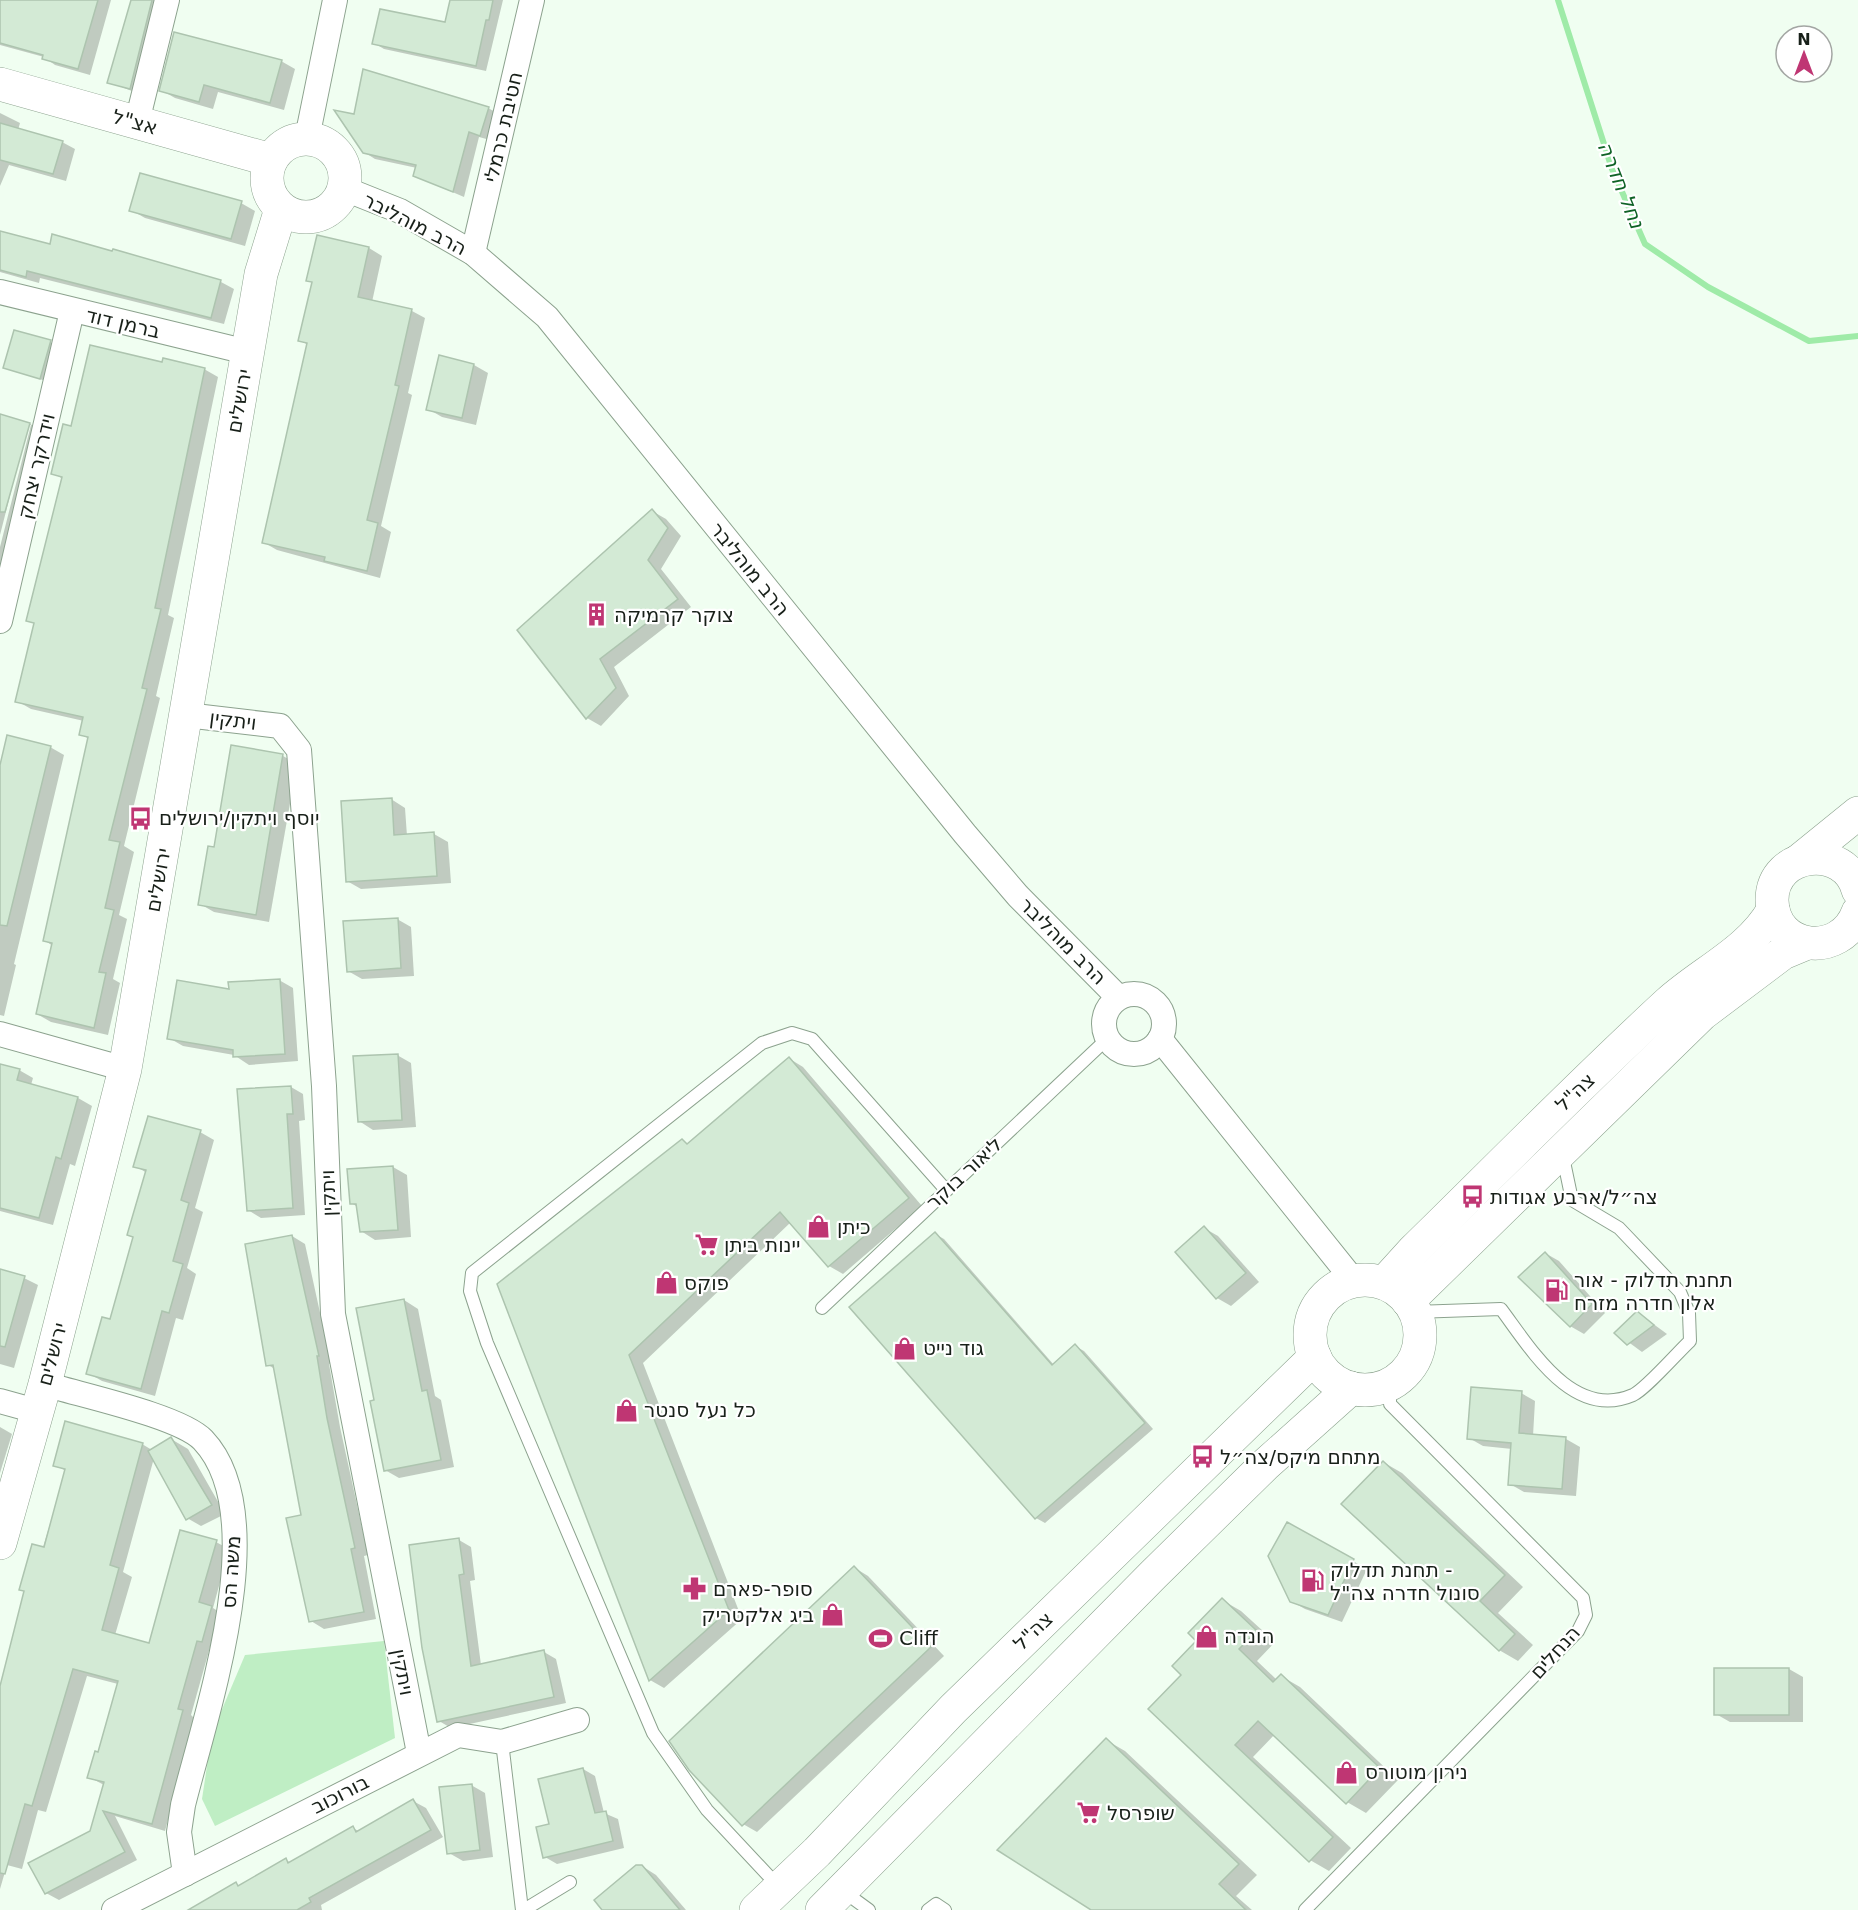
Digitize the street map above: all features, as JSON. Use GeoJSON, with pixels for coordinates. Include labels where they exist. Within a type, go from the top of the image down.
{"type":"FeatureCollection","features":[{"type":"Feature","properties":{"kind":"main road","name":"אצ\"ל"},"geometry":{"type":"LineString","coordinates":[[0,84],[271,160]]}},
{"type":"Feature","properties":{"kind":"main road"},"geometry":{"type":"LineString","coordinates":[[307,138],[330,146],[338,155],[344,165],[345,189],[335,205],[318,216],[299,217],[281,209],[272,199],[267,186],[266,173],[271,160],[286,144],[307,138]]}},
{"type":"Feature","properties":{"kind":"main road","name":"ירושלים"},"geometry":{"type":"LineString","coordinates":[[0,1543],[41,1398],[125,1069],[261,274],[281,209]]}},
{"type":"Feature","properties":{"kind":"main road"},"geometry":{"type":"LineString","coordinates":[[1858,813],[1780,876],[1774,888],[1773,910],[1783,929],[1794,938],[1858,952]]}},
{"type":"Feature","properties":{"kind":"main road"},"geometry":{"type":"LineString","coordinates":[[1800,860],[1827,858],[1840,864],[1858,891],[1846,932],[1817,943]]}},
{"type":"Feature","properties":{"kind":"main road","name":"צה\"ל"},"geometry":{"type":"LineString","coordinates":[[1390,1294],[1413,1251],[1632,1037],[1671,1001],[1757,932],[1773,910]]}},
{"type":"Feature","properties":{"kind":"main road","name":"צה\"ל"},"geometry":{"type":"LineString","coordinates":[[1390,1294],[1562,1150],[1726,993],[1783,952],[1817,943]]}},
{"type":"Feature","properties":{"kind":"main road"},"geometry":{"type":"LineString","coordinates":[[1338,1287],[1390,1294],[1420,1325],[1418,1353],[1406,1371],[1390,1384],[1364,1390],[1351,1388],[1329,1377],[1315,1358],[1310,1342],[1311,1326],[1316,1310],[1325,1297],[1338,1287]]}},
{"type":"Feature","properties":{"kind":"main road","name":"צה\"ל"},"geometry":{"type":"LineString","coordinates":[[756,1910],[952,1709],[1315,1358]]}},
{"type":"Feature","properties":{"kind":"main road"},"geometry":{"type":"LineString","coordinates":[[832,1900],[1153,1575],[1265,1465],[1351,1388]]}},
{"type":"Feature","properties":{"kind":"street"},"geometry":{"type":"LineString","coordinates":[[137,122],[167,0]]}},
{"type":"Feature","properties":{"kind":"street"},"geometry":{"type":"LineString","coordinates":[[307,138],[335,0]]}},
{"type":"Feature","properties":{"kind":"street","name":"חטיבת כרמלי"},"geometry":{"type":"LineString","coordinates":[[473,253],[532,0]]}},
{"type":"Feature","properties":{"kind":"street","name":"הרב מוהליבר"},"geometry":{"type":"LineString","coordinates":[[345,189],[400,211],[473,253],[548,317],[965,834],[1018,896],[1118,997]]}},
{"type":"Feature","properties":{"kind":"street","name":"ברמן דוד"},"geometry":{"type":"LineString","coordinates":[[0,292],[247,352]]}},
{"type":"Feature","properties":{"kind":"street","name":"וידרקר יצחק"},"geometry":{"type":"LineString","coordinates":[[0,621],[72,311]]}},
{"type":"Feature","properties":{"kind":"street","name":"ויתקין"},"geometry":{"type":"LineString","coordinates":[[186,715],[280,726],[299,750],[324,1086],[333,1314],[419,1753]]}},
{"type":"Feature","properties":{"kind":"street"},"geometry":{"type":"LineString","coordinates":[[1138,993],[1155,1002],[1164,1020],[1160,1039],[1144,1052],[1134,1054],[1123,1052],[1107,1039],[1103,1021],[1106,1011],[1118,997],[1138,993]]}},
{"type":"Feature","properties":{"kind":"street"},"geometry":{"type":"LineString","coordinates":[[0,1035],[125,1069]]}},
{"type":"Feature","properties":{"kind":"street"},"geometry":{"type":"LineString","coordinates":[[1160,1039],[1390,1294]]}},
{"type":"Feature","properties":{"kind":"street","name":"משה הס"},"geometry":{"type":"LineString","coordinates":[[0,1401],[41,1398],[182,1425],[203,1440],[221,1469],[232,1505],[235,1548],[232,1598],[183,1805],[179,1832],[185,1874]]}},
{"type":"Feature","properties":{"kind":"street","name":"בורוכוב"},"geometry":{"type":"LineString","coordinates":[[114,1910],[458,1735],[502,1742],[577,1720]]}},
{"type":"Feature","properties":{"kind":"lane"},"geometry":{"type":"LineString","coordinates":[[779,1888],[707,1810],[653,1733],[487,1343],[470,1291],[472,1274],[762,1043],[792,1033],[812,1039],[946,1191]]}},
{"type":"Feature","properties":{"kind":"lane","name":"ליאור בוקר"},"geometry":{"type":"LineString","coordinates":[[822,1308],[1107,1039]]}},
{"type":"Feature","properties":{"kind":"lane"},"geometry":{"type":"LineString","coordinates":[[1390,1294],[1501,1309],[1542,1365],[1582,1396],[1610,1400],[1635,1395],[1690,1341],[1689,1313],[1680,1292],[1619,1228],[1572,1200],[1565,1178],[1562,1150]]}},
{"type":"Feature","properties":{"kind":"lane","name":"הנחלים"},"geometry":{"type":"LineString","coordinates":[[1305,1910],[1578,1631],[1586,1615],[1583,1598],[1390,1404],[1390,1384]]}},
{"type":"Feature","properties":{"kind":"lane"},"geometry":{"type":"LineString","coordinates":[[502,1742],[523,1910],[570,1882]]}},
{"type":"Feature","properties":{"kind":"lane"},"geometry":{"type":"LineString","coordinates":[[832,1900],[869,1910]]}},
{"type":"Feature","properties":{"kind":"lane"},"geometry":{"type":"LineString","coordinates":[[928,1910],[936,1904],[945,1910]]}},
{"type":"Feature","properties":{"kind":"green space"},"geometry":{"type":"Polygon","coordinates":[[[384,1641],[395,1738],[215,1826],[202,1799],[212,1733],[245,1655],[384,1641]]]}},
{"type":"Feature","properties":{"kind":"building"},"geometry":{"type":"Polygon","coordinates":[[[0,0],[98,0],[78,69],[42,59],[43,55],[0,43],[0,0]]]}},
{"type":"Feature","properties":{"kind":"building"},"geometry":{"type":"Polygon","coordinates":[[[131,0],[152,0],[130,89],[107,83],[131,0]]]}},
{"type":"Feature","properties":{"kind":"building"},"geometry":{"type":"Polygon","coordinates":[[[450,0],[493,0],[476,66],[372,44],[380,9],[445,22],[450,0]]]}},
{"type":"Feature","properties":{"kind":"building"},"geometry":{"type":"Polygon","coordinates":[[[174,32],[282,60],[270,103],[204,85],[199,102],[159,91],[174,32]]]}},
{"type":"Feature","properties":{"kind":"building"},"geometry":{"type":"Polygon","coordinates":[[[363,69],[489,107],[480,136],[469,132],[453,192],[413,176],[416,165],[363,153],[334,110],[354,114],[363,69]]]}},
{"type":"Feature","properties":{"kind":"building"},"geometry":{"type":"Polygon","coordinates":[[[0,123],[63,141],[53,174],[0,160],[0,123]]]}},
{"type":"Feature","properties":{"kind":"building"},"geometry":{"type":"Polygon","coordinates":[[[140,173],[242,201],[231,239],[129,211],[140,173]]]}},
{"type":"Feature","properties":{"kind":"building"},"geometry":{"type":"Polygon","coordinates":[[[0,231],[50,244],[52,234],[221,280],[211,318],[27,271],[26,277],[0,270],[0,231]]]}},
{"type":"Feature","properties":{"kind":"building"},"geometry":{"type":"Polygon","coordinates":[[[317,235],[369,247],[358,297],[412,309],[395,385],[399,386],[367,520],[378,523],[367,571],[324,561],[325,557],[262,543],[307,343],[298,341],[312,282],[306,281],[317,235]]]}},
{"type":"Feature","properties":{"kind":"building"},"geometry":{"type":"Polygon","coordinates":[[[14,330],[51,340],[40,379],[3,368],[14,330]]]}},
{"type":"Feature","properties":{"kind":"building"},"geometry":{"type":"Polygon","coordinates":[[[90,345],[162,362],[163,358],[205,368],[155,608],[161,609],[142,688],[147,689],[109,840],[120,842],[105,908],[114,910],[99,972],[106,973],[94,1028],[36,1014],[52,943],[43,941],[88,737],[79,735],[83,717],[15,702],[34,623],[26,621],[62,477],[51,474],[63,424],[71,426],[90,345]]]}},
{"type":"Feature","properties":{"kind":"building"},"geometry":{"type":"Polygon","coordinates":[[[439,355],[474,364],[462,418],[426,410],[439,355]]]}},
{"type":"Feature","properties":{"kind":"building"},"geometry":{"type":"Polygon","coordinates":[[[0,414],[30,423],[5,512],[0,512],[0,414]]]}},
{"type":"Feature","properties":{"kind":"building","name":"צוקר קרמיקה"},"geometry":{"type":"Polygon","coordinates":[[[652,509],[668,528],[648,560],[678,599],[600,659],[616,688],[586,719],[517,630],[652,509]]]}},
{"type":"Feature","properties":{"kind":"building"},"geometry":{"type":"Polygon","coordinates":[[[7,735],[51,746],[7,926],[0,925],[0,765],[7,735]]]}},
{"type":"Feature","properties":{"kind":"building"},"geometry":{"type":"Polygon","coordinates":[[[231,745],[283,754],[256,915],[198,905],[208,846],[214,847],[231,745]]]}},
{"type":"Feature","properties":{"kind":"building"},"geometry":{"type":"Polygon","coordinates":[[[392,798],[394,835],[434,832],[437,876],[346,882],[341,801],[392,798]]]}},
{"type":"Feature","properties":{"kind":"building"},"geometry":{"type":"Polygon","coordinates":[[[398,918],[401,968],[347,972],[343,921],[398,918]]]}},
{"type":"Feature","properties":{"kind":"building"},"geometry":{"type":"Polygon","coordinates":[[[280,979],[285,1054],[233,1057],[233,1050],[167,1039],[177,980],[229,989],[228,982],[280,979]]]}},
{"type":"Feature","properties":{"kind":"building"},"geometry":{"type":"Polygon","coordinates":[[[398,1054],[402,1120],[358,1122],[353,1056],[398,1054]]]}},
{"type":"Feature","properties":{"kind":"building"},"geometry":{"type":"Polygon","coordinates":[[[789,1057],[909,1198],[828,1267],[780,1212],[629,1355],[729,1610],[649,1681],[497,1284],[682,1139],[687,1144],[789,1057]]]}},
{"type":"Feature","properties":{"kind":"building"},"geometry":{"type":"Polygon","coordinates":[[[0,1064],[20,1069],[17,1080],[78,1097],[61,1159],[56,1157],[39,1218],[0,1208],[0,1064]]]}},
{"type":"Feature","properties":{"kind":"building"},"geometry":{"type":"Polygon","coordinates":[[[291,1086],[293,1114],[287,1114],[293,1208],[247,1211],[237,1089],[291,1086]]]}},
{"type":"Feature","properties":{"kind":"building"},"geometry":{"type":"Polygon","coordinates":[[[148,1116],[201,1130],[181,1200],[189,1203],[173,1261],[183,1264],[169,1313],[162,1311],[141,1389],[86,1374],[102,1317],[110,1319],[133,1237],[127,1235],[146,1170],[133,1167],[148,1116]]]}},
{"type":"Feature","properties":{"kind":"building"},"geometry":{"type":"Polygon","coordinates":[[[393,1166],[398,1230],[360,1232],[356,1204],[350,1204],[347,1169],[393,1166]]]}},
{"type":"Feature","properties":{"kind":"building"},"geometry":{"type":"Polygon","coordinates":[[[1204,1226],[1246,1273],[1216,1299],[1175,1252],[1204,1226]]]}},
{"type":"Feature","properties":{"kind":"building"},"geometry":{"type":"Polygon","coordinates":[[[935,1232],[1052,1365],[1075,1344],[1145,1423],[1035,1519],[849,1307],[935,1232]]]}},
{"type":"Feature","properties":{"kind":"building"},"geometry":{"type":"Polygon","coordinates":[[[292,1235],[319,1356],[317,1356],[327,1418],[355,1548],[351,1549],[364,1612],[309,1622],[286,1518],[301,1515],[273,1365],[266,1366],[245,1244],[292,1235]]]}},
{"type":"Feature","properties":{"kind":"building","name":"תחנת תדלוק - אור אלון חדרה מזרח"},"geometry":{"type":"Polygon","coordinates":[[[1545,1252],[1592,1304],[1570,1327],[1518,1277],[1545,1252]]]}},
{"type":"Feature","properties":{"kind":"building"},"geometry":{"type":"Polygon","coordinates":[[[0,1269],[25,1276],[5,1347],[0,1346],[0,1269]]]}},
{"type":"Feature","properties":{"kind":"building"},"geometry":{"type":"Polygon","coordinates":[[[404,1299],[422,1391],[427,1390],[441,1460],[384,1471],[370,1401],[374,1400],[356,1308],[404,1299]]]}},
{"type":"Feature","properties":{"kind":"building"},"geometry":{"type":"Polygon","coordinates":[[[1637,1311],[1654,1325],[1627,1345],[1614,1333],[1637,1311]]]}},
{"type":"Feature","properties":{"kind":"building"},"geometry":{"type":"Polygon","coordinates":[[[1471,1387],[1522,1391],[1519,1433],[1566,1437],[1562,1489],[1508,1485],[1511,1443],[1467,1439],[1471,1387]]]}},
{"type":"Feature","properties":{"kind":"building"},"geometry":{"type":"Polygon","coordinates":[[[65,1421],[143,1443],[110,1565],[119,1568],[102,1630],[149,1643],[180,1530],[217,1540],[199,1602],[212,1606],[202,1642],[197,1641],[178,1709],[183,1710],[152,1824],[103,1811],[125,1852],[45,1894],[28,1863],[90,1831],[104,1782],[87,1778],[95,1751],[98,1752],[118,1681],[73,1669],[32,1806],[25,1804],[5,1874],[0,1873],[0,1686],[24,1591],[19,1590],[32,1544],[44,1547],[65,1469],[53,1466],[65,1421]]]}},
{"type":"Feature","properties":{"kind":"building"},"geometry":{"type":"Polygon","coordinates":[[[171,1437],[212,1505],[186,1520],[148,1451],[171,1437]]]}},
{"type":"Feature","properties":{"kind":"building"},"geometry":{"type":"Polygon","coordinates":[[[1383,1461],[1505,1575],[1480,1601],[1515,1634],[1499,1651],[1341,1504],[1383,1461]]]}},
{"type":"Feature","properties":{"kind":"building","name":"תחנת תדלוק - סונול חדרה צה\"ל"},"geometry":{"type":"Polygon","coordinates":[[[1287,1522],[1354,1559],[1328,1615],[1290,1602],[1268,1556],[1287,1522]]]}},
{"type":"Feature","properties":{"kind":"building"},"geometry":{"type":"Polygon","coordinates":[[[459,1538],[464,1574],[459,1575],[471,1666],[544,1650],[554,1697],[437,1722],[422,1648],[409,1545],[459,1538]]]}},
{"type":"Feature","properties":{"kind":"building"},"geometry":{"type":"Polygon","coordinates":[[[854,1566],[931,1647],[742,1826],[689,1770],[669,1741],[854,1566]]]}},
{"type":"Feature","properties":{"kind":"building"},"geometry":{"type":"Polygon","coordinates":[[[1222,1598],[1257,1631],[1239,1649],[1273,1682],[1281,1674],[1380,1768],[1346,1804],[1258,1721],[1235,1745],[1333,1837],[1309,1862],[1148,1709],[1181,1675],[1172,1666],[1196,1641],[1188,1633],[1222,1598]]]}},
{"type":"Feature","properties":{"kind":"building"},"geometry":{"type":"Polygon","coordinates":[[[1714,1668],[1789,1668],[1789,1715],[1714,1715],[1714,1668]]]}},
{"type":"Feature","properties":{"kind":"building"},"geometry":{"type":"Polygon","coordinates":[[[1106,1738],[1239,1864],[1219,1884],[1246,1910],[1091,1910],[997,1850],[1106,1738]]]}},
{"type":"Feature","properties":{"kind":"building"},"geometry":{"type":"Polygon","coordinates":[[[583,1768],[595,1813],[606,1811],[613,1841],[543,1858],[536,1827],[549,1824],[538,1779],[583,1768]]]}},
{"type":"Feature","properties":{"kind":"building"},"geometry":{"type":"Polygon","coordinates":[[[472,1784],[480,1850],[447,1854],[439,1787],[472,1784]]]}},
{"type":"Feature","properties":{"kind":"building"},"geometry":{"type":"Polygon","coordinates":[[[413,1799],[431,1830],[309,1898],[311,1902],[297,1910],[188,1910],[236,1882],[238,1886],[286,1858],[288,1863],[353,1826],[356,1832],[413,1799]]]}},
{"type":"Feature","properties":{"kind":"building"},"geometry":{"type":"Polygon","coordinates":[[[636,1865],[642,1865],[680,1910],[602,1910],[594,1900],[636,1865]]]}},
{"type":"Feature","properties":{"kind":"waterway","name":"נחל חדרה"},"geometry":{"type":"LineString","coordinates":[[1558,0],[1612,169],[1645,244],[1708,287],[1809,341],[1858,336]]}},
{"type":"Feature","properties":{"kind":"place","name":"צוקר קרמיקה"},"geometry":{"type":"Point","coordinates":[596,615]}},
{"type":"Feature","properties":{"kind":"place","name":"יוסף ויתקין/ירושלים"},"geometry":{"type":"Point","coordinates":[141,818]}},
{"type":"Feature","properties":{"kind":"place","name":"צה״ל/ארבע אגודות"},"geometry":{"type":"Point","coordinates":[1472,1197]}},
{"type":"Feature","properties":{"kind":"place","name":"כיתן"},"geometry":{"type":"Point","coordinates":[819,1227]}},
{"type":"Feature","properties":{"kind":"place","name":"יינות ביתן"},"geometry":{"type":"Point","coordinates":[706,1245]}},
{"type":"Feature","properties":{"kind":"place","name":"פוקס"},"geometry":{"type":"Point","coordinates":[666,1283]}},
{"type":"Feature","properties":{"kind":"place","name":"תחנת תדלוק - אור אלון חדרה מזרח"},"geometry":{"type":"Point","coordinates":[1556,1291]}},
{"type":"Feature","properties":{"kind":"place","name":"גוד נייט"},"geometry":{"type":"Point","coordinates":[905,1348]}},
{"type":"Feature","properties":{"kind":"place","name":"כל נעל סנטר"},"geometry":{"type":"Point","coordinates":[626,1410]}},
{"type":"Feature","properties":{"kind":"place","name":"מתחם מיקס/צה״ל"},"geometry":{"type":"Point","coordinates":[1202,1457]}},
{"type":"Feature","properties":{"kind":"place","name":"תחנת תדלוק - סונול חדרה צה\"ל"},"geometry":{"type":"Point","coordinates":[1312,1581]}},
{"type":"Feature","properties":{"kind":"place","name":"סופר-פארם"},"geometry":{"type":"Point","coordinates":[695,1589]}},
{"type":"Feature","properties":{"kind":"place","name":"ביג אלקטריק"},"geometry":{"type":"Point","coordinates":[832,1615]}},
{"type":"Feature","properties":{"kind":"place","name":"הונדה"},"geometry":{"type":"Point","coordinates":[1206,1636]}},
{"type":"Feature","properties":{"kind":"place","name":"Cliff"},"geometry":{"type":"Point","coordinates":[881,1638]}},
{"type":"Feature","properties":{"kind":"place","name":"נירון מוטורס"},"geometry":{"type":"Point","coordinates":[1347,1772]}},
{"type":"Feature","properties":{"kind":"place","name":"שופרסל"},"geometry":{"type":"Point","coordinates":[1089,1813]}}]}
